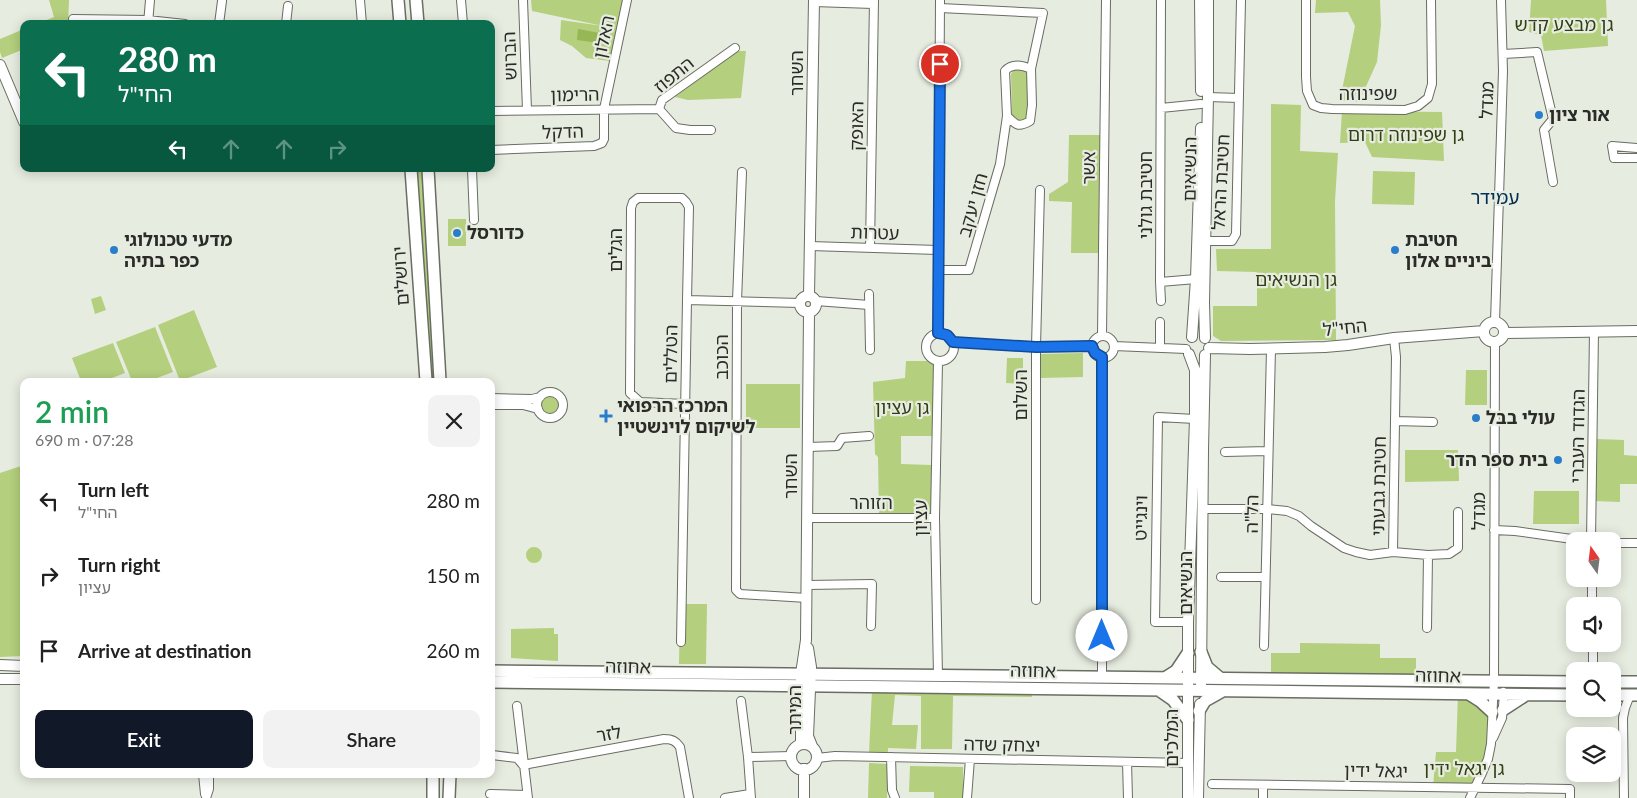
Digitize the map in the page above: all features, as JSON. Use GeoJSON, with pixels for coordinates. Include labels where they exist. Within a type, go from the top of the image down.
{"type":"FeatureCollection","features":[{"type":"Feature","properties":{"kind":"main road"},"geometry":{"type":"LineString","coordinates":[[398,0],[400,20]]}},
{"type":"Feature","properties":{"kind":"main road"},"geometry":{"type":"LineString","coordinates":[[416,0],[418,20]]}},
{"type":"Feature","properties":{"kind":"main road","name":"ירושלים"},"geometry":{"type":"LineString","coordinates":[[411,172],[426,378]]}},
{"type":"Feature","properties":{"kind":"main road","name":"ירושלים"},"geometry":{"type":"LineString","coordinates":[[428,172],[440,378]]}},
{"type":"Feature","properties":{"kind":"main road"},"geometry":{"type":"LineString","coordinates":[[1201,652],[1207,667],[1220,678]]}},
{"type":"Feature","properties":{"kind":"main road"},"geometry":{"type":"LineString","coordinates":[[1165,678],[1176,671],[1188,653]]}},
{"type":"Feature","properties":{"kind":"main road"},"geometry":{"type":"LineString","coordinates":[[495,667],[541,672]]}},
{"type":"Feature","properties":{"kind":"main road","name":"אחוזה"},"geometry":{"type":"LineString","coordinates":[[495,671],[1566,682]]}},
{"type":"Feature","properties":{"kind":"main road","name":"אחוזה"},"geometry":{"type":"LineString","coordinates":[[495,682],[1566,695]]}},
{"type":"Feature","properties":{"kind":"main road"},"geometry":{"type":"LineString","coordinates":[[1621,682],[1637,682]]}},
{"type":"Feature","properties":{"kind":"main road"},"geometry":{"type":"LineString","coordinates":[[495,690],[514,686],[546,684]]}},
{"type":"Feature","properties":{"kind":"main road"},"geometry":{"type":"LineString","coordinates":[[1158,690],[1173,700],[1188,720]]}},
{"type":"Feature","properties":{"kind":"main road"},"geometry":{"type":"LineString","coordinates":[[1199,711],[1204,701],[1223,691]]}},
{"type":"Feature","properties":{"kind":"main road"},"geometry":{"type":"LineString","coordinates":[[1469,694],[1497,711],[1527,694]]}},
{"type":"Feature","properties":{"kind":"main road"},"geometry":{"type":"LineString","coordinates":[[433,778],[433,798]]}},
{"type":"Feature","properties":{"kind":"main road"},"geometry":{"type":"LineString","coordinates":[[449,798],[450,778]]}},
{"type":"Feature","properties":{"kind":"street"},"geometry":{"type":"LineString","coordinates":[[148,20],[150,0]]}},
{"type":"Feature","properties":{"kind":"street"},"geometry":{"type":"LineString","coordinates":[[360,0],[362,20]]}},
{"type":"Feature","properties":{"kind":"street"},"geometry":{"type":"LineString","coordinates":[[461,0],[463,20]]}},
{"type":"Feature","properties":{"kind":"street","name":"הברוש"},"geometry":{"type":"LineString","coordinates":[[523,0],[527,110]]}},
{"type":"Feature","properties":{"kind":"street","name":"האלון"},"geometry":{"type":"LineString","coordinates":[[604,109],[627,0]]}},
{"type":"Feature","properties":{"kind":"street","name":"אשר"},"geometry":{"type":"LineString","coordinates":[[1102,336],[1106,0]]}},
{"type":"Feature","properties":{"kind":"street","name":"חטיבת גולני"},"geometry":{"type":"LineString","coordinates":[[1161,0],[1161,301]]}},
{"type":"Feature","properties":{"kind":"street","name":"הנשיאים"},"geometry":{"type":"LineString","coordinates":[[1200,0],[1205,100],[1204,317],[1207,347],[1201,691]]}},
{"type":"Feature","properties":{"kind":"street","name":"הנשיאים"},"geometry":{"type":"LineString","coordinates":[[1192,337],[1205,100],[1208,0]]}},
{"type":"Feature","properties":{"kind":"street","name":"חטיבת הראל"},"geometry":{"type":"LineString","coordinates":[[1205,241],[1232,240],[1236,234],[1241,0]]}},
{"type":"Feature","properties":{"kind":"street","name":"שפינוזה"},"geometry":{"type":"LineString","coordinates":[[1306,0],[1306,77],[1313,105],[1321,108],[1336,109],[1405,110],[1418,106],[1428,98],[1432,84],[1431,0]]}},
{"type":"Feature","properties":{"kind":"street","name":"מגדל"},"geometry":{"type":"LineString","coordinates":[[1495,322],[1503,54],[1501,0]]}},
{"type":"Feature","properties":{"kind":"street"},"geometry":{"type":"LineString","coordinates":[[220,20],[222,1]]}},
{"type":"Feature","properties":{"kind":"street","name":"האופק"},"geometry":{"type":"LineString","coordinates":[[814,1],[873,2],[870,248]]}},
{"type":"Feature","properties":{"kind":"street","name":"השחר"},"geometry":{"type":"LineString","coordinates":[[806,674],[812,667],[806,640],[809,312],[803,310],[808,300],[810,246],[814,1]]}},
{"type":"Feature","properties":{"kind":"street"},"geometry":{"type":"LineString","coordinates":[[938,333],[940,4],[1043,13],[1031,69],[1032,105],[1030,121],[1023,125],[1015,124],[1006,116],[1005,71],[1009,67],[1017,66],[1031,69]]}},
{"type":"Feature","properties":{"kind":"street"},"geometry":{"type":"LineString","coordinates":[[286,20],[288,6]]}},
{"type":"Feature","properties":{"kind":"street"},"geometry":{"type":"LineString","coordinates":[[73,19],[98,20]]}},
{"type":"Feature","properties":{"kind":"street","name":"התפוז"},"geometry":{"type":"LineString","coordinates":[[711,130],[676,128],[659,109],[662,100],[735,48]]}},
{"type":"Feature","properties":{"kind":"street"},"geometry":{"type":"LineString","coordinates":[[1503,54],[1537,52],[1553,119],[1544,130],[1553,182]]}},
{"type":"Feature","properties":{"kind":"street"},"geometry":{"type":"LineString","coordinates":[[0,64],[20,112]]}},
{"type":"Feature","properties":{"kind":"street"},"geometry":{"type":"LineString","coordinates":[[1161,108],[1205,100],[1239,98]]}},
{"type":"Feature","properties":{"kind":"street","name":"הדקל"},"geometry":{"type":"LineString","coordinates":[[495,150],[594,146],[602,143],[604,139],[604,109]]}},
{"type":"Feature","properties":{"kind":"street","name":"הרימון"},"geometry":{"type":"LineString","coordinates":[[495,111],[659,109]]}},
{"type":"Feature","properties":{"kind":"street","name":"חזן יעקב"},"geometry":{"type":"LineString","coordinates":[[938,270],[969,270],[1000,164],[1006,116]]}},
{"type":"Feature","properties":{"kind":"street"},"geometry":{"type":"LineString","coordinates":[[1637,148],[1612,146],[1614,158],[1637,158]]}},
{"type":"Feature","properties":{"kind":"street"},"geometry":{"type":"LineString","coordinates":[[472,172],[474,220]]}},
{"type":"Feature","properties":{"kind":"street","name":"הכוכב"},"geometry":{"type":"LineString","coordinates":[[742,172],[737,301],[736,590],[740,594],[806,598]]}},
{"type":"Feature","properties":{"kind":"street","name":"השלום"},"geometry":{"type":"LineString","coordinates":[[1036,600],[1036,347],[1040,190]]}},
{"type":"Feature","properties":{"kind":"street","name":"הגלים"},"geometry":{"type":"LineString","coordinates":[[686,404],[640,402],[630,393],[631,208],[633,202],[638,198],[682,198],[689,207],[687,300]]}},
{"type":"Feature","properties":{"kind":"street","name":"עטרות"},"geometry":{"type":"LineString","coordinates":[[810,246],[938,250]]}},
{"type":"Feature","properties":{"kind":"street"},"geometry":{"type":"LineString","coordinates":[[1160,282],[1196,279]]}},
{"type":"Feature","properties":{"kind":"street"},"geometry":{"type":"LineString","coordinates":[[869,294],[870,350]]}},
{"type":"Feature","properties":{"kind":"street","name":"הטללים"},"geometry":{"type":"LineString","coordinates":[[681,642],[687,300],[808,300],[869,305]]}},
{"type":"Feature","properties":{"kind":"street"},"geometry":{"type":"LineString","coordinates":[[1160,322],[1160,348]]}},
{"type":"Feature","properties":{"kind":"street"},"geometry":{"type":"LineString","coordinates":[[1495,322],[1503,327],[1504,333],[1501,339],[1495,342],[1486,338],[1484,331],[1486,325],[1495,322]]}},
{"type":"Feature","properties":{"kind":"street","name":"החי\"ל"},"geometry":{"type":"LineString","coordinates":[[1207,347],[1271,349],[1348,345],[1394,338],[1484,331]]}},
{"type":"Feature","properties":{"kind":"street"},"geometry":{"type":"LineString","coordinates":[[1504,333],[1637,331]]}},
{"type":"Feature","properties":{"kind":"street","name":"הגדוד העברי"},"geometry":{"type":"LineString","coordinates":[[1591,532],[1594,332]]}},
{"type":"Feature","properties":{"kind":"street"},"geometry":{"type":"LineString","coordinates":[[938,333],[947,335],[953,342],[953,350],[948,358],[938,361],[931,358],[928,354],[926,345],[929,338],[938,333]]}},
{"type":"Feature","properties":{"kind":"street"},"geometry":{"type":"LineString","coordinates":[[1114,346],[1187,351],[1197,358],[1207,347],[1196,335],[1188,340],[1187,351]]}},
{"type":"Feature","properties":{"kind":"street"},"geometry":{"type":"LineString","coordinates":[[1102,336],[1111,340],[1114,346],[1109,356],[1102,357],[1095,353],[1092,346],[1096,338],[1102,336]]}},
{"type":"Feature","properties":{"kind":"street","name":"חטיבת גבעתי"},"geometry":{"type":"LineString","coordinates":[[1393,552],[1396,356],[1394,338]]}},
{"type":"Feature","properties":{"kind":"street"},"geometry":{"type":"LineString","coordinates":[[953,342],[1036,347],[1092,346]]}},
{"type":"Feature","properties":{"kind":"street","name":"מגדל"},"geometry":{"type":"LineString","coordinates":[[1495,342],[1494,681],[1498,694]]}},
{"type":"Feature","properties":{"kind":"street","name":"הל\"ה"},"geometry":{"type":"LineString","coordinates":[[1264,646],[1271,349]]}},
{"type":"Feature","properties":{"kind":"street","name":"הנשיאים"},"geometry":{"type":"LineString","coordinates":[[1187,351],[1195,370],[1188,678]]}},
{"type":"Feature","properties":{"kind":"street"},"geometry":{"type":"LineString","coordinates":[[1102,357],[1102,677]]}},
{"type":"Feature","properties":{"kind":"street","name":"עציון"},"geometry":{"type":"LineString","coordinates":[[938,361],[935,518],[938,676]]}},
{"type":"Feature","properties":{"kind":"street"},"geometry":{"type":"LineString","coordinates":[[495,398],[532,399],[540,397],[547,392],[556,394],[562,400],[563,406],[560,413],[553,418],[542,415],[538,409],[540,397]]}},
{"type":"Feature","properties":{"kind":"street"},"geometry":{"type":"LineString","coordinates":[[495,405],[523,405],[538,409]]}},
{"type":"Feature","properties":{"kind":"street","name":"וינגייט"},"geometry":{"type":"LineString","coordinates":[[1188,622],[1155,622],[1158,418],[1195,419]]}},
{"type":"Feature","properties":{"kind":"street","name":"חטיבת גבעתי"},"geometry":{"type":"LineString","coordinates":[[1395,421],[1433,422]]}},
{"type":"Feature","properties":{"kind":"street"},"geometry":{"type":"LineString","coordinates":[[808,447],[837,446],[842,438],[869,436]]}},
{"type":"Feature","properties":{"kind":"street"},"geometry":{"type":"LineString","coordinates":[[1225,452],[1268,451]]}},
{"type":"Feature","properties":{"kind":"street"},"geometry":{"type":"LineString","coordinates":[[1203,509],[1267,509],[1287,511],[1299,516],[1333,541],[1356,552],[1370,555],[1393,552],[1428,555],[1449,554],[1458,548],[1458,512]]}},
{"type":"Feature","properties":{"kind":"street","name":"הזוהר"},"geometry":{"type":"LineString","coordinates":[[807,518],[935,518]]}},
{"type":"Feature","properties":{"kind":"street"},"geometry":{"type":"LineString","coordinates":[[1494,530],[1566,538]]}},
{"type":"Feature","properties":{"kind":"street"},"geometry":{"type":"LineString","coordinates":[[1621,543],[1637,543]]}},
{"type":"Feature","properties":{"kind":"street"},"geometry":{"type":"LineString","coordinates":[[1427,628],[1428,555]]}},
{"type":"Feature","properties":{"kind":"street"},"geometry":{"type":"LineString","coordinates":[[1221,577],[1265,577]]}},
{"type":"Feature","properties":{"kind":"street"},"geometry":{"type":"LineString","coordinates":[[807,585],[872,584],[871,626]]}},
{"type":"Feature","properties":{"kind":"street"},"geometry":{"type":"LineString","coordinates":[[0,665],[20,666]]}},
{"type":"Feature","properties":{"kind":"street","name":"המיתר"},"geometry":{"type":"LineString","coordinates":[[806,674],[806,745]]}},
{"type":"Feature","properties":{"kind":"street","name":"המלכים"},"geometry":{"type":"LineString","coordinates":[[1188,678],[1188,798]]}},
{"type":"Feature","properties":{"kind":"street"},"geometry":{"type":"LineString","coordinates":[[0,679],[20,679]]}},
{"type":"Feature","properties":{"kind":"street","name":"המלכים"},"geometry":{"type":"LineString","coordinates":[[1198,798],[1201,691]]}},
{"type":"Feature","properties":{"kind":"street"},"geometry":{"type":"LineString","coordinates":[[1497,711],[1498,694]]}},
{"type":"Feature","properties":{"kind":"street"},"geometry":{"type":"LineString","coordinates":[[1470,798],[1488,759],[1491,744],[1502,718],[1497,711],[1498,694]]}},
{"type":"Feature","properties":{"kind":"street"},"geometry":{"type":"LineString","coordinates":[[1624,798],[1623,718],[1624,708],[1633,695]]}},
{"type":"Feature","properties":{"kind":"street"},"geometry":{"type":"LineString","coordinates":[[725,798],[750,796],[748,757],[741,701]]}},
{"type":"Feature","properties":{"kind":"street"},"geometry":{"type":"LineString","coordinates":[[490,794],[528,797],[517,706]]}},
{"type":"Feature","properties":{"kind":"street","name":"לזר"},"geometry":{"type":"LineString","coordinates":[[523,765],[664,738],[671,739],[680,748],[688,798]]}},
{"type":"Feature","properties":{"kind":"street"},"geometry":{"type":"LineString","coordinates":[[806,745],[815,750],[817,758],[814,765],[804,769],[795,765],[791,756],[794,749],[806,745]]}},
{"type":"Feature","properties":{"kind":"street"},"geometry":{"type":"LineString","coordinates":[[495,756],[517,758],[523,765]]}},
{"type":"Feature","properties":{"kind":"street"},"geometry":{"type":"LineString","coordinates":[[748,757],[791,756]]}},
{"type":"Feature","properties":{"kind":"street","name":"יצחק שדה"},"geometry":{"type":"LineString","coordinates":[[817,758],[835,756],[1188,763]]}},
{"type":"Feature","properties":{"kind":"street"},"geometry":{"type":"LineString","coordinates":[[892,757],[892,790],[895,798]]}},
{"type":"Feature","properties":{"kind":"street"},"geometry":{"type":"LineString","coordinates":[[967,798],[970,759]]}},
{"type":"Feature","properties":{"kind":"street"},"geometry":{"type":"LineString","coordinates":[[1128,762],[1128,798]]}},
{"type":"Feature","properties":{"kind":"street"},"geometry":{"type":"LineString","coordinates":[[804,769],[804,798]]}},
{"type":"Feature","properties":{"kind":"street"},"geometry":{"type":"LineString","coordinates":[[204,778],[206,798]]}},
{"type":"Feature","properties":{"kind":"street"},"geometry":{"type":"LineString","coordinates":[[206,798],[209,789],[209,778]]}},
{"type":"Feature","properties":{"kind":"street","name":"יגאל ידין"},"geometry":{"type":"LineString","coordinates":[[1212,784],[1570,789],[1570,798]]}},
{"type":"Feature","properties":{"kind":"street"},"geometry":{"type":"LineString","coordinates":[[1263,785],[1263,798]]}},
{"type":"Feature","properties":{"kind":"green space"},"geometry":{"type":"Polygon","coordinates":[[[49,0],[69,0],[68,20],[47,20],[54,17],[49,0]]]}},
{"type":"Feature","properties":{"kind":"green space"},"geometry":{"type":"Polygon","coordinates":[[[531,0],[623,0],[610,61],[586,58],[572,46],[560,40],[561,20],[603,26],[532,11],[531,0]]]}},
{"type":"Feature","properties":{"kind":"green space"},"geometry":{"type":"Polygon","coordinates":[[[1316,0],[1380,0],[1381,25],[1377,62],[1359,102],[1340,100],[1355,26],[1348,12],[1315,13],[1316,0]]]}},
{"type":"Feature","properties":{"kind":"green space","name":"גן מבצע קדש"},"geometry":{"type":"Polygon","coordinates":[[[1531,0],[1606,0],[1608,46],[1544,51],[1541,35],[1529,32],[1531,0]]]}},
{"type":"Feature","properties":{"kind":"green space"},"geometry":{"type":"Polygon","coordinates":[[[20,31],[20,51],[2,58],[0,39],[20,31]]]}},
{"type":"Feature","properties":{"kind":"green space"},"geometry":{"type":"Polygon","coordinates":[[[737,51],[746,51],[741,98],[688,100],[675,97],[737,51]]]}},
{"type":"Feature","properties":{"kind":"green space"},"geometry":{"type":"Polygon","coordinates":[[[1024,68],[1029,87],[1028,108],[1025,120],[1016,121],[1012,114],[1011,74],[1015,69],[1024,68]]]}},
{"type":"Feature","properties":{"kind":"green space","name":"גן הנשיאים"},"geometry":{"type":"Polygon","coordinates":[[[1271,104],[1301,105],[1300,151],[1338,153],[1335,201],[1336,340],[1221,341],[1213,336],[1213,306],[1257,306],[1257,272],[1217,271],[1216,249],[1271,249],[1271,104]]]}},
{"type":"Feature","properties":{"kind":"green space","name":"גן שפינוזה דרום"},"geometry":{"type":"Polygon","coordinates":[[[1342,111],[1442,112],[1444,161],[1372,157],[1365,142],[1340,143],[1342,111]]]}},
{"type":"Feature","properties":{"kind":"green space"},"geometry":{"type":"Polygon","coordinates":[[[1069,135],[1101,135],[1099,253],[1071,253],[1072,202],[1049,201],[1049,194],[1068,182],[1069,135]]]}},
{"type":"Feature","properties":{"kind":"green space"},"geometry":{"type":"Polygon","coordinates":[[[1373,171],[1415,172],[1414,205],[1372,204],[1373,171]]]}},
{"type":"Feature","properties":{"kind":"green space"},"geometry":{"type":"Polygon","coordinates":[[[416,172],[423,172],[436,378],[429,378],[416,172]]]}},
{"type":"Feature","properties":{"kind":"green space","name":"כדורסל"},"geometry":{"type":"Polygon","coordinates":[[[448,219],[466,219],[466,246],[448,246],[448,219]]]}},
{"type":"Feature","properties":{"kind":"green space"},"geometry":{"type":"Polygon","coordinates":[[[101,296],[106,310],[95,314],[91,299],[101,296]]]}},
{"type":"Feature","properties":{"kind":"green space"},"geometry":{"type":"Polygon","coordinates":[[[194,310],[217,367],[188,378],[179,378],[158,325],[194,310]]]}},
{"type":"Feature","properties":{"kind":"green space"},"geometry":{"type":"Polygon","coordinates":[[[155,327],[173,372],[157,378],[131,378],[116,342],[155,327]]]}},
{"type":"Feature","properties":{"kind":"green space"},"geometry":{"type":"Polygon","coordinates":[[[113,343],[125,373],[112,378],[80,378],[72,358],[113,343]]]}},
{"type":"Feature","properties":{"kind":"green space"},"geometry":{"type":"Polygon","coordinates":[[[1083,353],[1083,377],[1041,378],[1040,354],[1083,353]]]}},
{"type":"Feature","properties":{"kind":"green space"},"geometry":{"type":"Polygon","coordinates":[[[1007,358],[1023,358],[1023,384],[1006,383],[1007,358]]]}},
{"type":"Feature","properties":{"kind":"green space","name":"גן עציון"},"geometry":{"type":"Polygon","coordinates":[[[906,361],[930,361],[934,364],[932,436],[901,436],[901,464],[931,465],[933,515],[879,514],[878,457],[875,454],[873,382],[905,378],[906,361]]]}},
{"type":"Feature","properties":{"kind":"green space"},"geometry":{"type":"Polygon","coordinates":[[[1466,370],[1487,370],[1487,405],[1465,405],[1466,370]]]}},
{"type":"Feature","properties":{"kind":"green space"},"geometry":{"type":"Polygon","coordinates":[[[746,384],[800,384],[800,428],[746,428],[746,384]]]}},
{"type":"Feature","properties":{"kind":"green space"},"geometry":{"type":"Polygon","coordinates":[[[550,396],[556,399],[559,405],[556,411],[550,414],[544,411],[541,405],[544,399],[550,396]]]}},
{"type":"Feature","properties":{"kind":"green space"},"geometry":{"type":"Polygon","coordinates":[[[1596,439],[1624,440],[1624,455],[1637,456],[1637,484],[1620,484],[1620,502],[1594,501],[1596,439]]]}},
{"type":"Feature","properties":{"kind":"green space"},"geometry":{"type":"Polygon","coordinates":[[[1405,450],[1458,450],[1459,481],[1405,482],[1405,450]]]}},
{"type":"Feature","properties":{"kind":"green space"},"geometry":{"type":"Polygon","coordinates":[[[20,466],[20,656],[0,657],[0,473],[20,466]]]}},
{"type":"Feature","properties":{"kind":"green space"},"geometry":{"type":"Polygon","coordinates":[[[1534,491],[1579,491],[1579,524],[1533,524],[1534,491]]]}},
{"type":"Feature","properties":{"kind":"green space"},"geometry":{"type":"Polygon","coordinates":[[[534,547],[540,549],[542,555],[540,561],[534,563],[528,561],[526,555],[528,549],[534,547]]]}},
{"type":"Feature","properties":{"kind":"green space"},"geometry":{"type":"Polygon","coordinates":[[[680,604],[707,604],[706,664],[679,664],[680,604]]]}},
{"type":"Feature","properties":{"kind":"green space"},"geometry":{"type":"Polygon","coordinates":[[[554,628],[554,634],[558,634],[558,661],[511,658],[511,629],[554,628]]]}},
{"type":"Feature","properties":{"kind":"green space"},"geometry":{"type":"Polygon","coordinates":[[[1300,643],[1380,644],[1380,658],[1416,658],[1416,677],[1271,677],[1271,653],[1300,653],[1300,643]]]}},
{"type":"Feature","properties":{"kind":"green space"},"geometry":{"type":"Polygon","coordinates":[[[872,690],[1032,693],[1032,697],[953,696],[952,749],[921,749],[921,696],[895,695],[892,725],[918,725],[916,749],[888,748],[888,754],[869,753],[872,690]]]}},
{"type":"Feature","properties":{"kind":"green space","name":"גן יגאל ידין"},"geometry":{"type":"Polygon","coordinates":[[[1458,694],[1492,712],[1490,749],[1476,788],[1433,787],[1436,752],[1456,752],[1458,694]]]}},
{"type":"Feature","properties":{"kind":"green space"},"geometry":{"type":"Polygon","coordinates":[[[869,763],[888,764],[887,798],[868,798],[869,763]]]}},
{"type":"Feature","properties":{"kind":"green space"},"geometry":{"type":"Polygon","coordinates":[[[910,766],[963,767],[963,798],[934,798],[934,792],[909,792],[910,766]]]}},
{"type":"Feature","properties":{"kind":"shaded area"},"geometry":{"type":"Polygon","coordinates":[[[578,29],[600,33],[599,43],[577,40],[578,29]]]}},
{"type":"Feature","properties":{"kind":"place","name":"אור ציון"},"geometry":{"type":"Point","coordinates":[1539,115]}},
{"type":"Feature","properties":{"kind":"place","name":"כדורסל"},"geometry":{"type":"Point","coordinates":[457,233]}},
{"type":"Feature","properties":{"kind":"place","name":"מדעי טכנולוגי כפר בתיה"},"geometry":{"type":"Point","coordinates":[114,250]}},
{"type":"Feature","properties":{"kind":"place","name":"חטיבת ביניים אלון"},"geometry":{"type":"Point","coordinates":[1395,250]}},
{"type":"Feature","properties":{"kind":"place","name":"המרכז הרפואי לשיקום לוינשטיין"},"geometry":{"type":"Point","coordinates":[606,416]}},
{"type":"Feature","properties":{"kind":"place","name":"עולי בבל"},"geometry":{"type":"Point","coordinates":[1476,418]}},
{"type":"Feature","properties":{"kind":"place","name":"בית ספר הדר"},"geometry":{"type":"Point","coordinates":[1558,460]}},
{"type":"Feature","properties":{"kind":"district","name":"עמידר"},"geometry":{"type":"Point","coordinates":[1495,197]}},
{"type":"Feature","properties":{"kind":"route"},"geometry":{"type":"LineString","coordinates":[[940,64],[938,333],[947,335],[953,342],[1036,347],[1092,346],[1095,353],[1102,357],[1102,636]]}}]}
